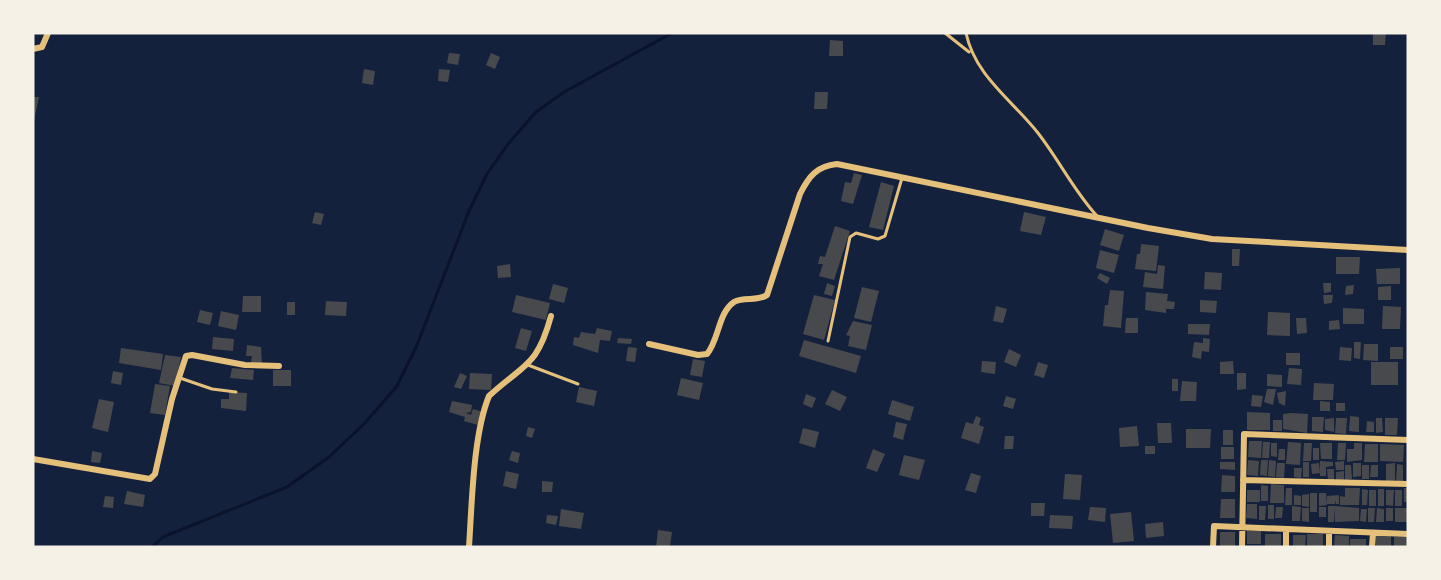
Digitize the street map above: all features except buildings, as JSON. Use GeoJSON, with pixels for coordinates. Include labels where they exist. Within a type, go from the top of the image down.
{"type":"FeatureCollection","features":[{"type":"Feature","properties":{"kind":"street"},"geometry":{"type":"LineString","coordinates":[[33,49],[42,47],[48,33]]}},
{"type":"Feature","properties":{"kind":"street"},"geometry":{"type":"LineString","coordinates":[[649,344],[707,354],[731,306],[740,300],[760,299],[767,296],[801,194],[814,172],[826,165],[837,164],[1212,239],[1408,250]]}},
{"type":"Feature","properties":{"kind":"street"},"geometry":{"type":"LineString","coordinates":[[469,547],[480,432],[486,404],[489,396],[528,365],[540,351],[551,316]]}},
{"type":"Feature","properties":{"kind":"street"},"geometry":{"type":"LineString","coordinates":[[33,459],[146,478],[153,477],[179,378],[189,355],[245,365],[279,366]]}},
{"type":"Feature","properties":{"kind":"street"},"geometry":{"type":"LineString","coordinates":[[1242,547],[1244,434],[1408,440]]}},
{"type":"Feature","properties":{"kind":"street"},"geometry":{"type":"LineString","coordinates":[[1243,480],[1408,484]]}},
{"type":"Feature","properties":{"kind":"street"},"geometry":{"type":"LineString","coordinates":[[1213,547],[1214,526],[1408,534]]}},
{"type":"Feature","properties":{"kind":"street"},"geometry":{"type":"LineString","coordinates":[[1286,529],[1286,547]]}},
{"type":"Feature","properties":{"kind":"street"},"geometry":{"type":"LineString","coordinates":[[1329,531],[1329,547]]}},
{"type":"Feature","properties":{"kind":"street"},"geometry":{"type":"LineString","coordinates":[[1372,547],[1373,533]]}},
{"type":"Feature","properties":{"kind":"lane"},"geometry":{"type":"LineString","coordinates":[[945,33],[970,53],[1002,95],[1037,132],[1081,198],[1098,218]]}},
{"type":"Feature","properties":{"kind":"lane"},"geometry":{"type":"LineString","coordinates":[[966,33],[970,53]]}},
{"type":"Feature","properties":{"kind":"lane"},"geometry":{"type":"LineString","coordinates":[[828,341],[850,237],[856,233],[878,239],[885,236],[902,178]]}},
{"type":"Feature","properties":{"kind":"lane"},"geometry":{"type":"LineString","coordinates":[[528,365],[578,384]]}},
{"type":"Feature","properties":{"kind":"lane"},"geometry":{"type":"LineString","coordinates":[[179,378],[212,389],[236,392]]}},
{"type":"Feature","properties":{"kind":"waterway"},"geometry":{"type":"LineString","coordinates":[[152,547],[163,537],[287,487],[329,457],[364,424],[397,386],[417,345],[469,211],[487,174],[508,144],[536,112],[564,92],[672,33]]}}]}
